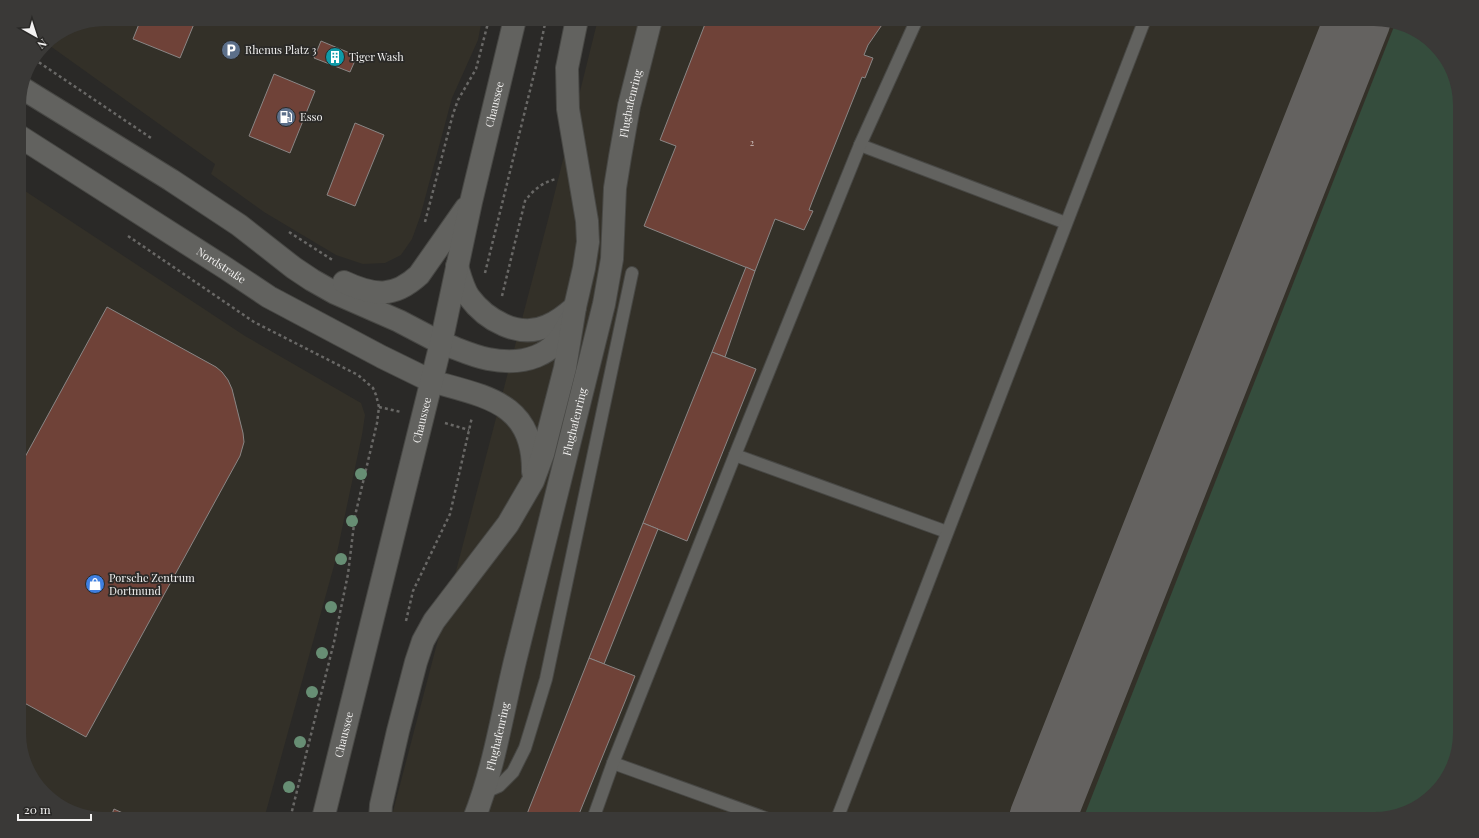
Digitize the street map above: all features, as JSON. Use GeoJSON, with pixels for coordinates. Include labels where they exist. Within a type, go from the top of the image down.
{"type":"FeatureCollection","features":[{"type":"Feature","properties":{"kind":"street","name":"Chaussee"},"geometry":{"type":"LineString","coordinates":[[325,812],[441,343],[471,202],[512,26]]}},
{"type":"Feature","properties":{"kind":"street","name":"Flughafenring"},"geometry":{"type":"LineString","coordinates":[[380,812],[398,731],[416,662],[424,641],[434,621],[508,524],[533,481],[543,454],[565,368],[588,242],[587,221],[568,110],[567,93],[567,68],[576,26]]}},
{"type":"Feature","properties":{"kind":"street","name":"Flughafenring"},"geometry":{"type":"LineString","coordinates":[[476,812],[495,752],[511,678],[604,304],[612,258],[615,188],[620,157],[629,106],[649,26]]}},
{"type":"Feature","properties":{"kind":"street"},"geometry":{"type":"LineString","coordinates":[[28,91],[172,180],[239,225],[294,268],[335,293],[399,321],[441,343]]}},
{"type":"Feature","properties":{"kind":"street","name":"Nordstraße"},"geometry":{"type":"LineString","coordinates":[[26,140],[269,297],[382,357],[431,381]]}},
{"type":"Feature","properties":{"kind":"street"},"geometry":{"type":"LineString","coordinates":[[274,251],[355,287],[370,292],[389,292],[405,286],[419,274],[452,226],[471,202]]}},
{"type":"Feature","properties":{"kind":"street"},"geometry":{"type":"LineString","coordinates":[[457,266],[468,296],[482,312],[510,328],[534,330],[546,327],[560,320],[575,307]]}},
{"type":"Feature","properties":{"kind":"street","name":"Flughafenring"},"geometry":{"type":"LineString","coordinates":[[441,343],[494,360],[517,361],[538,356],[554,346],[565,332],[575,307]]}},
{"type":"Feature","properties":{"kind":"street"},"geometry":{"type":"LineString","coordinates":[[431,381],[478,394],[500,404],[514,413],[522,422],[532,447],[533,481]]}},
{"type":"Feature","properties":{"kind":"lane"},"geometry":{"type":"LineString","coordinates":[[596,812],[613,763],[735,455],[860,145],[914,26]]}},
{"type":"Feature","properties":{"kind":"lane"},"geometry":{"type":"LineString","coordinates":[[839,812],[1142,26]]}},
{"type":"Feature","properties":{"kind":"lane"},"geometry":{"type":"LineString","coordinates":[[860,145],[1066,223]]}},
{"type":"Feature","properties":{"kind":"lane"},"geometry":{"type":"LineString","coordinates":[[483,793],[498,786],[513,772],[525,748],[546,678],[632,274]]}},
{"type":"Feature","properties":{"kind":"lane"},"geometry":{"type":"LineString","coordinates":[[735,455],[947,532]]}},
{"type":"Feature","properties":{"kind":"lane"},"geometry":{"type":"LineString","coordinates":[[613,763],[749,812]]}},
{"type":"Feature","properties":{"kind":"path"},"geometry":{"type":"LineString","coordinates":[[424,228],[453,114],[458,100],[476,69],[487,26]]}},
{"type":"Feature","properties":{"kind":"path"},"geometry":{"type":"LineString","coordinates":[[485,276],[545,26]]}},
{"type":"Feature","properties":{"kind":"path"},"geometry":{"type":"LineString","coordinates":[[496,321],[525,201],[535,190],[544,184],[559,178]]}},
{"type":"Feature","properties":{"kind":"path"},"geometry":{"type":"LineString","coordinates":[[292,812],[334,642],[348,574],[355,516],[377,423],[379,407],[373,388],[367,382]]}},
{"type":"Feature","properties":{"kind":"shaded area"},"geometry":{"type":"Polygon","coordinates":[[[105,26],[481,26],[478,40],[452,98],[420,217],[412,239],[401,255],[385,263],[363,264],[336,255],[264,212],[211,174],[215,164],[56,50],[56,43],[75,32],[105,26]]]}},
{"type":"Feature","properties":{"kind":"shaded area"},"geometry":{"type":"Polygon","coordinates":[[[596,26],[1374,26],[1395,29],[1418,39],[1440,61],[1449,79],[1453,99],[1453,733],[1447,763],[1437,781],[1422,796],[1404,806],[1374,812],[393,812],[549,216],[596,26]]]}},
{"type":"Feature","properties":{"kind":"shaded area"},"geometry":{"type":"Polygon","coordinates":[[[26,192],[245,336],[361,403],[365,415],[362,435],[335,562],[266,812],[94,811],[75,806],[57,796],[49,789],[34,768],[30,759],[26,739],[26,192]]]}},
{"type":"Feature","properties":{"kind":"green space"},"geometry":{"type":"Polygon","coordinates":[[[1393,29],[1404,32],[1418,39],[1440,61],[1449,79],[1453,99],[1453,733],[1447,763],[1437,781],[1422,796],[1404,806],[1385,811],[1086,812],[1393,29]]]}},
{"type":"Feature","properties":{"kind":"building"},"geometry":{"type":"Polygon","coordinates":[[[138,26],[193,26],[180,58],[133,39],[138,26]]]}},
{"type":"Feature","properties":{"kind":"building"},"geometry":{"type":"Polygon","coordinates":[[[704,26],[881,26],[868,45],[864,55],[873,58],[865,78],[862,77],[812,202],[809,210],[813,211],[804,230],[775,219],[755,271],[644,226],[676,146],[660,140],[704,26]]]}},
{"type":"Feature","properties":{"kind":"building","name":"Tiger Wash"},"geometry":{"type":"Polygon","coordinates":[[[321,41],[357,56],[350,72],[314,58],[321,41]]]}},
{"type":"Feature","properties":{"kind":"building"},"geometry":{"type":"Polygon","coordinates":[[[274,74],[315,91],[290,153],[249,136],[274,74]]]}},
{"type":"Feature","properties":{"kind":"building"},"geometry":{"type":"Polygon","coordinates":[[[355,123],[384,135],[355,206],[327,195],[355,123]]]}},
{"type":"Feature","properties":{"kind":"building"},"geometry":{"type":"Polygon","coordinates":[[[746,267],[755,271],[725,357],[712,352],[746,267]]]}},
{"type":"Feature","properties":{"kind":"building","name":"Porsche Zentrum Dortmund"},"geometry":{"type":"Polygon","coordinates":[[[107,307],[216,367],[222,372],[232,389],[243,433],[244,442],[240,456],[86,737],[26,704],[26,455],[107,307]]]}},
{"type":"Feature","properties":{"kind":"building"},"geometry":{"type":"Polygon","coordinates":[[[712,352],[756,369],[687,541],[643,523],[712,352]]]}},
{"type":"Feature","properties":{"kind":"building"},"geometry":{"type":"Polygon","coordinates":[[[643,523],[658,529],[604,664],[589,658],[643,523]]]}},
{"type":"Feature","properties":{"kind":"building"},"geometry":{"type":"Polygon","coordinates":[[[589,658],[635,676],[580,812],[528,812],[589,658]]]}},
{"type":"Feature","properties":{"kind":"building"},"geometry":{"type":"Polygon","coordinates":[[[114,809],[121,812],[113,812],[114,809]]]}},
{"type":"Feature","properties":{"kind":"taxiway"},"geometry":{"type":"LineString","coordinates":[[1045,812],[1355,26]]}},
{"type":"Feature","properties":{"kind":"place","name":"Rhenus Platz 3"},"geometry":{"type":"Point","coordinates":[231,50]}},
{"type":"Feature","properties":{"kind":"place","name":"Tiger Wash"},"geometry":{"type":"Point","coordinates":[335,57]}},
{"type":"Feature","properties":{"kind":"place","name":"Esso"},"geometry":{"type":"Point","coordinates":[286,117]}},
{"type":"Feature","properties":{"kind":"place","name":"Porsche Zentrum Dortmund"},"geometry":{"type":"Point","coordinates":[95,584]}}]}
